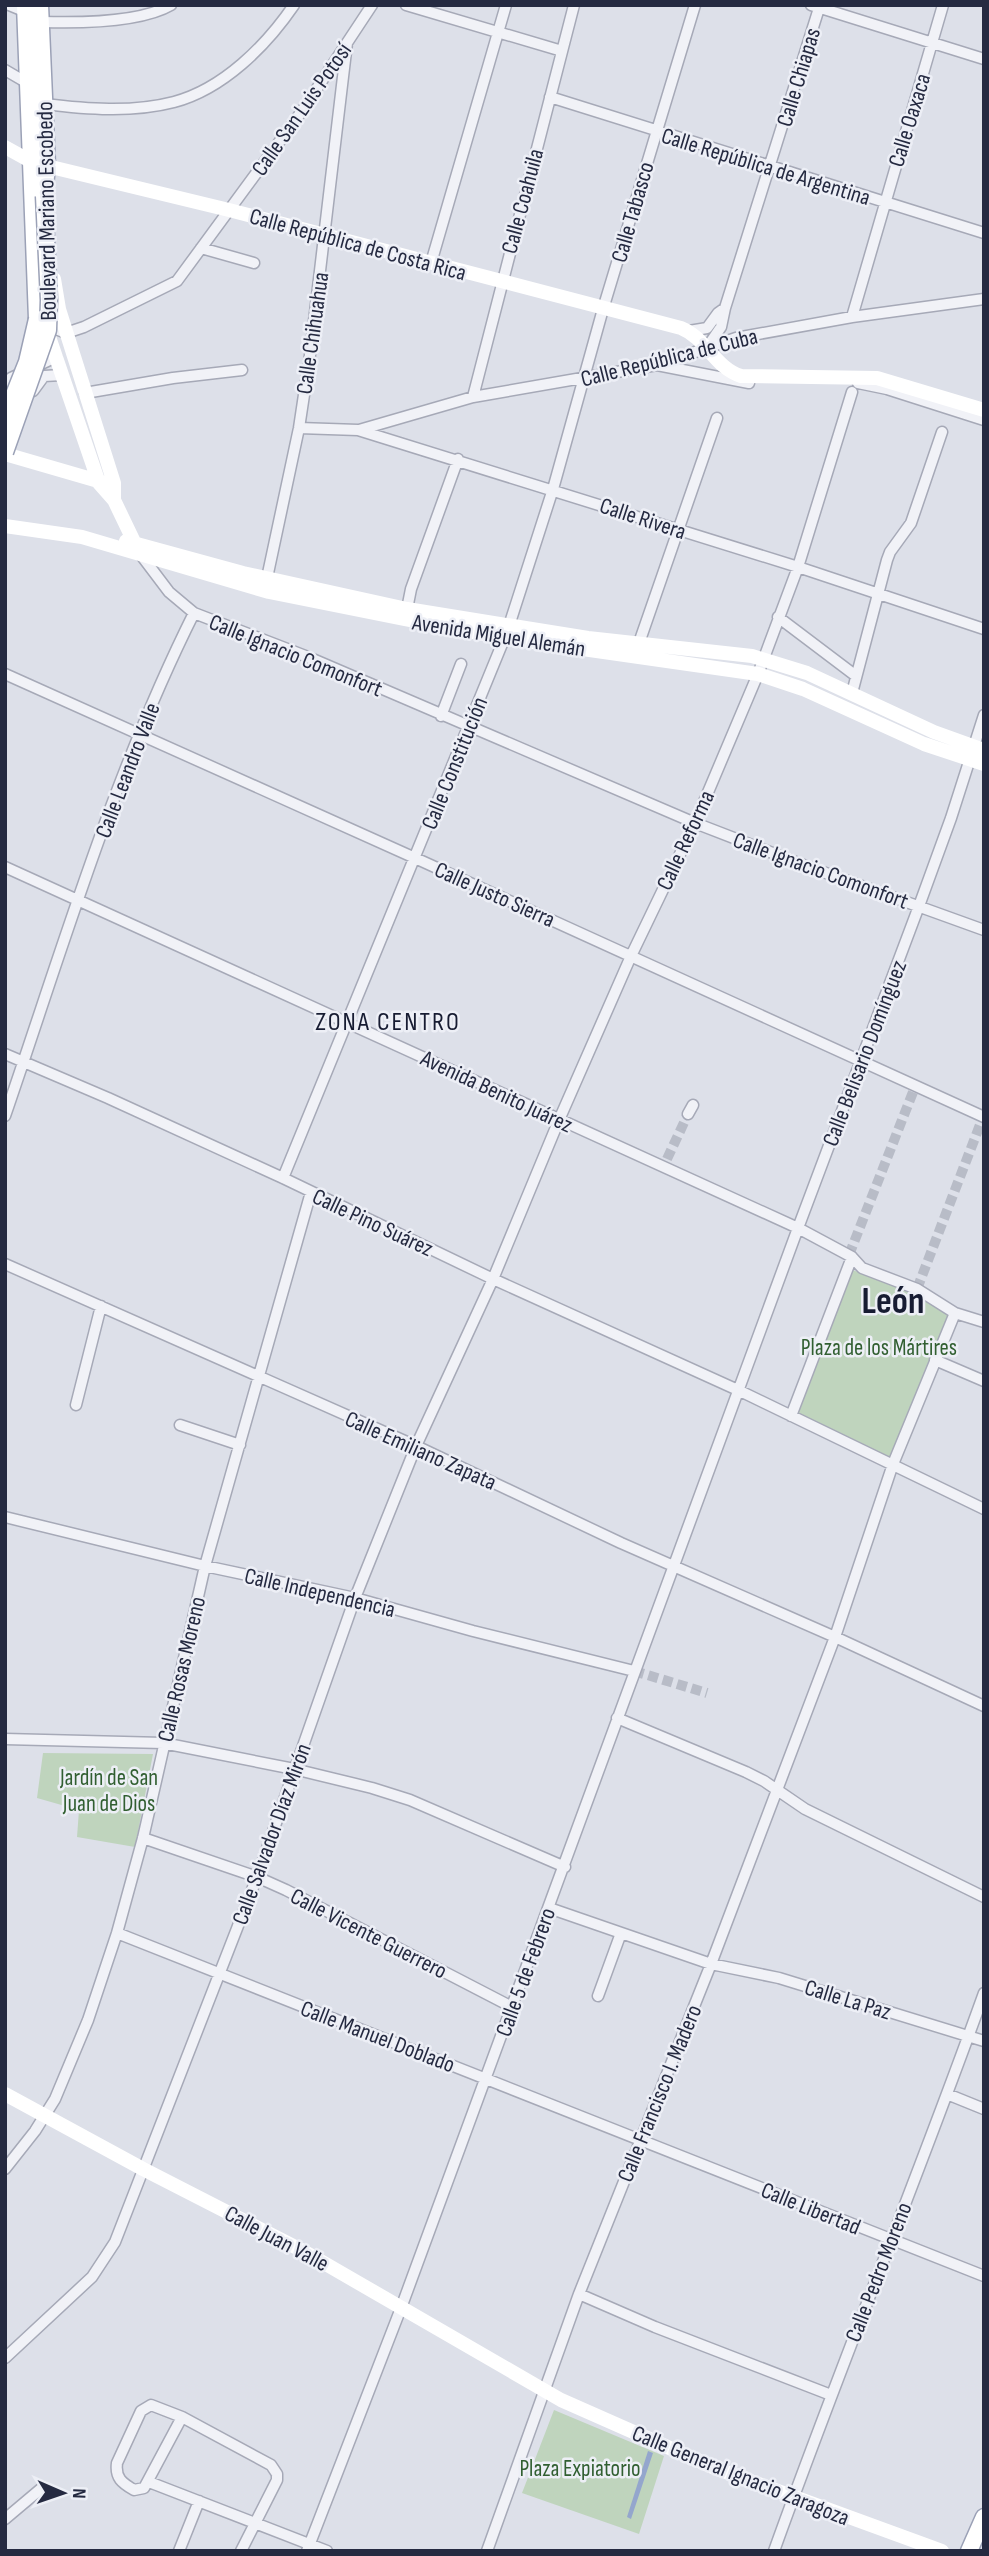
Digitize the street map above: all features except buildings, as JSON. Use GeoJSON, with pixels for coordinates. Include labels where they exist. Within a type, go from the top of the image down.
{"type":"FeatureCollection","features":[{"type":"Feature","properties":{"kind":"main road","name":"Boulevard Mariano Escobedo"},"geometry":{"type":"LineString","coordinates":[[5,417],[27,362],[37,311],[39,164],[44,104],[41,22],[31,7]]}},
{"type":"Feature","properties":{"kind":"main road","name":"Boulevard Mariano Escobedo"},"geometry":{"type":"LineString","coordinates":[[6,456],[48,330],[44,196],[29,85],[31,7]]}},
{"type":"Feature","properties":{"kind":"main road"},"geometry":{"type":"LineString","coordinates":[[969,2551],[984,2517]]}},
{"type":"Feature","properties":{"kind":"street"},"geometry":{"type":"LineString","coordinates":[[9,5],[31,7]]}},
{"type":"Feature","properties":{"kind":"street"},"geometry":{"type":"LineString","coordinates":[[41,22],[74,23],[125,18],[171,5]]}},
{"type":"Feature","properties":{"kind":"street"},"geometry":{"type":"LineString","coordinates":[[44,104],[115,109],[174,102],[201,91],[227,75],[282,22],[294,5]]}},
{"type":"Feature","properties":{"kind":"street","name":"Calle San Luis Potosí"},"geometry":{"type":"LineString","coordinates":[[66,333],[177,281],[302,111],[372,5]]}},
{"type":"Feature","properties":{"kind":"street"},"geometry":{"type":"LineString","coordinates":[[406,5],[562,51]]}},
{"type":"Feature","properties":{"kind":"street"},"geometry":{"type":"LineString","coordinates":[[431,263],[506,5]]}},
{"type":"Feature","properties":{"kind":"street","name":"Calle Coahuila"},"geometry":{"type":"LineString","coordinates":[[473,397],[574,5]]}},
{"type":"Feature","properties":{"kind":"street","name":"Calle Tabasco"},"geometry":{"type":"LineString","coordinates":[[584,379],[655,132],[695,5]]}},
{"type":"Feature","properties":{"kind":"street","name":"Calle Oaxaca"},"geometry":{"type":"LineString","coordinates":[[852,317],[943,5]]}},
{"type":"Feature","properties":{"kind":"street"},"geometry":{"type":"LineString","coordinates":[[816,6],[984,59]]}},
{"type":"Feature","properties":{"kind":"street","name":"Calle Chiapas"},"geometry":{"type":"LineString","coordinates":[[707,347],[721,327],[816,6]]}},
{"type":"Feature","properties":{"kind":"street","name":"Calle Chihuahua"},"geometry":{"type":"LineString","coordinates":[[268,578],[299,428],[347,43]]}},
{"type":"Feature","properties":{"kind":"street"},"geometry":{"type":"LineString","coordinates":[[5,70],[29,85]]}},
{"type":"Feature","properties":{"kind":"street","name":"Calle República de Argentina"},"geometry":{"type":"LineString","coordinates":[[550,97],[984,233]]}},
{"type":"Feature","properties":{"kind":"street","name":"Calle República de Costa Rica"},"geometry":{"type":"LineString","coordinates":[[5,147],[39,164],[229,210],[689,331],[725,368],[741,376],[877,378],[984,410]]}},
{"type":"Feature","properties":{"kind":"street"},"geometry":{"type":"LineString","coordinates":[[39,164],[50,187],[53,269],[59,309],[85,393],[106,483]]}},
{"type":"Feature","properties":{"kind":"street"},"geometry":{"type":"LineString","coordinates":[[201,248],[254,263]]}},
{"type":"Feature","properties":{"kind":"street","name":"Calle República de Cuba"},"geometry":{"type":"LineString","coordinates":[[358,430],[473,397],[657,365],[736,338],[852,317],[984,299]]}},
{"type":"Feature","properties":{"kind":"street"},"geometry":{"type":"LineString","coordinates":[[689,331],[707,328],[725,308]]}},
{"type":"Feature","properties":{"kind":"street"},"geometry":{"type":"LineString","coordinates":[[37,311],[52,327],[66,333]]}},
{"type":"Feature","properties":{"kind":"street"},"geometry":{"type":"LineString","coordinates":[[37,311],[106,483],[138,549],[169,592],[194,612]]}},
{"type":"Feature","properties":{"kind":"street"},"geometry":{"type":"LineString","coordinates":[[5,388],[11,378],[56,357]]}},
{"type":"Feature","properties":{"kind":"street"},"geometry":{"type":"LineString","coordinates":[[657,365],[739,382],[869,385],[984,420]]}},
{"type":"Feature","properties":{"kind":"street"},"geometry":{"type":"LineString","coordinates":[[85,393],[182,376],[243,370]]}},
{"type":"Feature","properties":{"kind":"street"},"geometry":{"type":"LineString","coordinates":[[62,375],[48,374],[36,384],[6,456],[106,483]]}},
{"type":"Feature","properties":{"kind":"street","name":"Calle Constitución"},"geometry":{"type":"LineString","coordinates":[[284,1178],[507,632],[554,489],[584,379]]}},
{"type":"Feature","properties":{"kind":"street","name":"Calle Reforma"},"geometry":{"type":"LineString","coordinates":[[493,1279],[559,1120],[631,956],[695,822],[758,674],[798,566],[852,392]]}},
{"type":"Feature","properties":{"kind":"street"},"geometry":{"type":"LineString","coordinates":[[639,643],[717,418]]}},
{"type":"Feature","properties":{"kind":"street","name":"Calle Rivera"},"geometry":{"type":"LineString","coordinates":[[299,428],[358,430],[458,459],[798,566],[984,629]]}},
{"type":"Feature","properties":{"kind":"street"},"geometry":{"type":"LineString","coordinates":[[852,693],[890,552],[911,523],[942,432]]}},
{"type":"Feature","properties":{"kind":"street"},"geometry":{"type":"LineString","coordinates":[[407,609],[411,589],[458,459]]}},
{"type":"Feature","properties":{"kind":"street","name":"Avenida Miguel Alemán"},"geometry":{"type":"LineString","coordinates":[[5,516],[71,526],[269,592],[758,674],[789,683],[923,744],[978,756]]}},
{"type":"Feature","properties":{"kind":"street","name":"Avenida Miguel Alemán"},"geometry":{"type":"LineString","coordinates":[[5,526],[82,537],[507,632],[639,643],[741,654],[763,659],[807,673],[852,693],[978,756]]}},
{"type":"Feature","properties":{"kind":"street","name":"Calle Ignacio Comonfort"},"geometry":{"type":"LineString","coordinates":[[194,612],[308,657],[468,728],[695,822],[801,864],[984,930]]}},
{"type":"Feature","properties":{"kind":"street","name":"Calle Leandro Valle"},"geometry":{"type":"LineString","coordinates":[[5,1116],[78,899],[139,733],[194,612]]}},
{"type":"Feature","properties":{"kind":"street"},"geometry":{"type":"LineString","coordinates":[[778,617],[856,676]]}},
{"type":"Feature","properties":{"kind":"street"},"geometry":{"type":"LineString","coordinates":[[441,716],[461,664]]}},
{"type":"Feature","properties":{"kind":"street","name":"Calle Justo Sierra"},"geometry":{"type":"LineString","coordinates":[[5,674],[984,1117]]}},
{"type":"Feature","properties":{"kind":"street","name":"Calle Belisario Domínguez"},"geometry":{"type":"LineString","coordinates":[[740,1391],[797,1228],[978,756],[984,715]]}},
{"type":"Feature","properties":{"kind":"street","name":"Avenida Benito Juárez"},"geometry":{"type":"LineString","coordinates":[[5,867],[559,1120],[665,1163],[852,1257],[862,1268],[916,1289],[955,1313],[983,1321]]}},
{"type":"Feature","properties":{"kind":"street","name":"Calle Pino Suárez"},"geometry":{"type":"LineString","coordinates":[[5,1054],[284,1178],[493,1279],[740,1391],[984,1509]]}},
{"type":"Feature","properties":{"kind":"street","name":"Calle Rosas Moreno"},"geometry":{"type":"LineString","coordinates":[[5,2169],[45,2117],[68,2070],[117,1933],[143,1838],[205,1566],[311,1192]]}},
{"type":"Feature","properties":{"kind":"street"},"geometry":{"type":"LineString","coordinates":[[791,1416],[852,1257]]}},
{"type":"Feature","properties":{"kind":"street","name":"Calle Emiliano Zapata"},"geometry":{"type":"LineString","coordinates":[[5,1264],[416,1446],[673,1566],[984,1706]]}},
{"type":"Feature","properties":{"kind":"street","name":"Calle Salvador Díaz Mirón"},"geometry":{"type":"LineString","coordinates":[[5,2358],[78,2291],[106,2259],[115,2242],[257,1877],[355,1598],[416,1446],[493,1279]]}},
{"type":"Feature","properties":{"kind":"street"},"geometry":{"type":"LineString","coordinates":[[76,1405],[101,1306]]}},
{"type":"Feature","properties":{"kind":"street","name":"Calle Francisco I. Madero"},"geometry":{"type":"LineString","coordinates":[[487,2551],[579,2294],[711,1964],[835,1637],[893,1464],[955,1313]]}},
{"type":"Feature","properties":{"kind":"street"},"geometry":{"type":"LineString","coordinates":[[935,1360],[984,1381]]}},
{"type":"Feature","properties":{"kind":"street","name":"Calle 5 de Febrero"},"geometry":{"type":"LineString","coordinates":[[308,2548],[401,2308],[565,1867],[634,1671],[740,1391]]}},
{"type":"Feature","properties":{"kind":"street"},"geometry":{"type":"LineString","coordinates":[[180,1425],[240,1445]]}},
{"type":"Feature","properties":{"kind":"street","name":"Calle Independencia"},"geometry":{"type":"LineString","coordinates":[[5,1517],[205,1566],[355,1598],[634,1671]]}},
{"type":"Feature","properties":{"kind":"street"},"geometry":{"type":"LineString","coordinates":[[617,1718],[746,1772],[805,1809],[984,1897]]}},
{"type":"Feature","properties":{"kind":"street"},"geometry":{"type":"LineString","coordinates":[[5,1739],[163,1742],[294,1769],[410,1800],[565,1867]]}},
{"type":"Feature","properties":{"kind":"street","name":"Calle Vicente Guerrero"},"geometry":{"type":"LineString","coordinates":[[143,1838],[257,1877],[286,1890],[512,2007]]}},
{"type":"Feature","properties":{"kind":"street","name":"Calle La Paz"},"geometry":{"type":"LineString","coordinates":[[549,1908],[711,1964],[779,1978],[984,2041]]}},
{"type":"Feature","properties":{"kind":"street","name":"Calle Manuel Doblado"},"geometry":{"type":"LineString","coordinates":[[117,1933],[639,2140]]}},
{"type":"Feature","properties":{"kind":"street"},"geometry":{"type":"LineString","coordinates":[[598,1996],[621,1933]]}},
{"type":"Feature","properties":{"kind":"street","name":"Calle Pedro Moreno"},"geometry":{"type":"LineString","coordinates":[[774,2551],[984,1993]]}},
{"type":"Feature","properties":{"kind":"street","name":"Calle Juan Valle"},"geometry":{"type":"LineString","coordinates":[[5,2094],[305,2252],[544,2391]]}},
{"type":"Feature","properties":{"kind":"street"},"geometry":{"type":"LineString","coordinates":[[947,2094],[984,2109]]}},
{"type":"Feature","properties":{"kind":"street","name":"Calle Libertad"},"geometry":{"type":"LineString","coordinates":[[639,2140],[984,2276]]}},
{"type":"Feature","properties":{"kind":"street"},"geometry":{"type":"LineString","coordinates":[[579,2294],[655,2327],[831,2395]]}},
{"type":"Feature","properties":{"kind":"street","name":"Calle General Ignacio Zaragoza"},"geometry":{"type":"LineString","coordinates":[[544,2391],[715,2468],[942,2551]]}},
{"type":"Feature","properties":{"kind":"street"},"geometry":{"type":"LineString","coordinates":[[182,2417],[144,2488],[134,2490],[123,2483],[116,2471],[117,2463],[141,2411],[145,2407],[157,2405],[182,2417],[275,2468],[277,2480],[241,2551]]}},
{"type":"Feature","properties":{"kind":"street"},"geometry":{"type":"LineString","coordinates":[[149,2482],[256,2522],[308,2548],[327,2551]]}},
{"type":"Feature","properties":{"kind":"street"},"geometry":{"type":"LineString","coordinates":[[5,2519],[43,2487]]}},
{"type":"Feature","properties":{"kind":"street"},"geometry":{"type":"LineString","coordinates":[[179,2551],[199,2501]]}},
{"type":"Feature","properties":{"kind":"green space","name":"Plaza de los Mártires"},"geometry":{"type":"Polygon","coordinates":[[[853,1270],[951,1309],[891,1459],[796,1415],[853,1270]]]}},
{"type":"Feature","properties":{"kind":"green space","name":"Jardín de San Juan de Dios"},"geometry":{"type":"Polygon","coordinates":[[[43,1753],[153,1754],[135,1847],[77,1837],[79,1810],[37,1798],[43,1753]]]}},
{"type":"Feature","properties":{"kind":"green space","name":"Plaza Expiatorio"},"geometry":{"type":"Polygon","coordinates":[[[554,2410],[664,2456],[639,2534],[522,2493],[554,2410]]]}},
{"type":"Feature","properties":{"kind":"water"},"geometry":{"type":"Polygon","coordinates":[[[648,2451],[653,2453],[631,2519],[627,2517],[648,2451]]]}},
{"type":"Feature","properties":{"kind":"tunnel"},"geometry":{"type":"LineString","coordinates":[[849,1255],[915,1087]]}},
{"type":"Feature","properties":{"kind":"tunnel"},"geometry":{"type":"LineString","coordinates":[[667,1159],[688,1114]]}},
{"type":"Feature","properties":{"kind":"tunnel"},"geometry":{"type":"LineString","coordinates":[[917,1289],[983,1117]]}},
{"type":"Feature","properties":{"kind":"tunnel"},"geometry":{"type":"LineString","coordinates":[[634,1671],[707,1693]]}},
{"type":"Feature","properties":{"kind":"district","name":"ZONA CENTRO"},"geometry":{"type":"Point","coordinates":[388,1021]}},
{"type":"Feature","properties":{"kind":"district","name":"León"},"geometry":{"type":"Point","coordinates":[893,1300]}}]}
